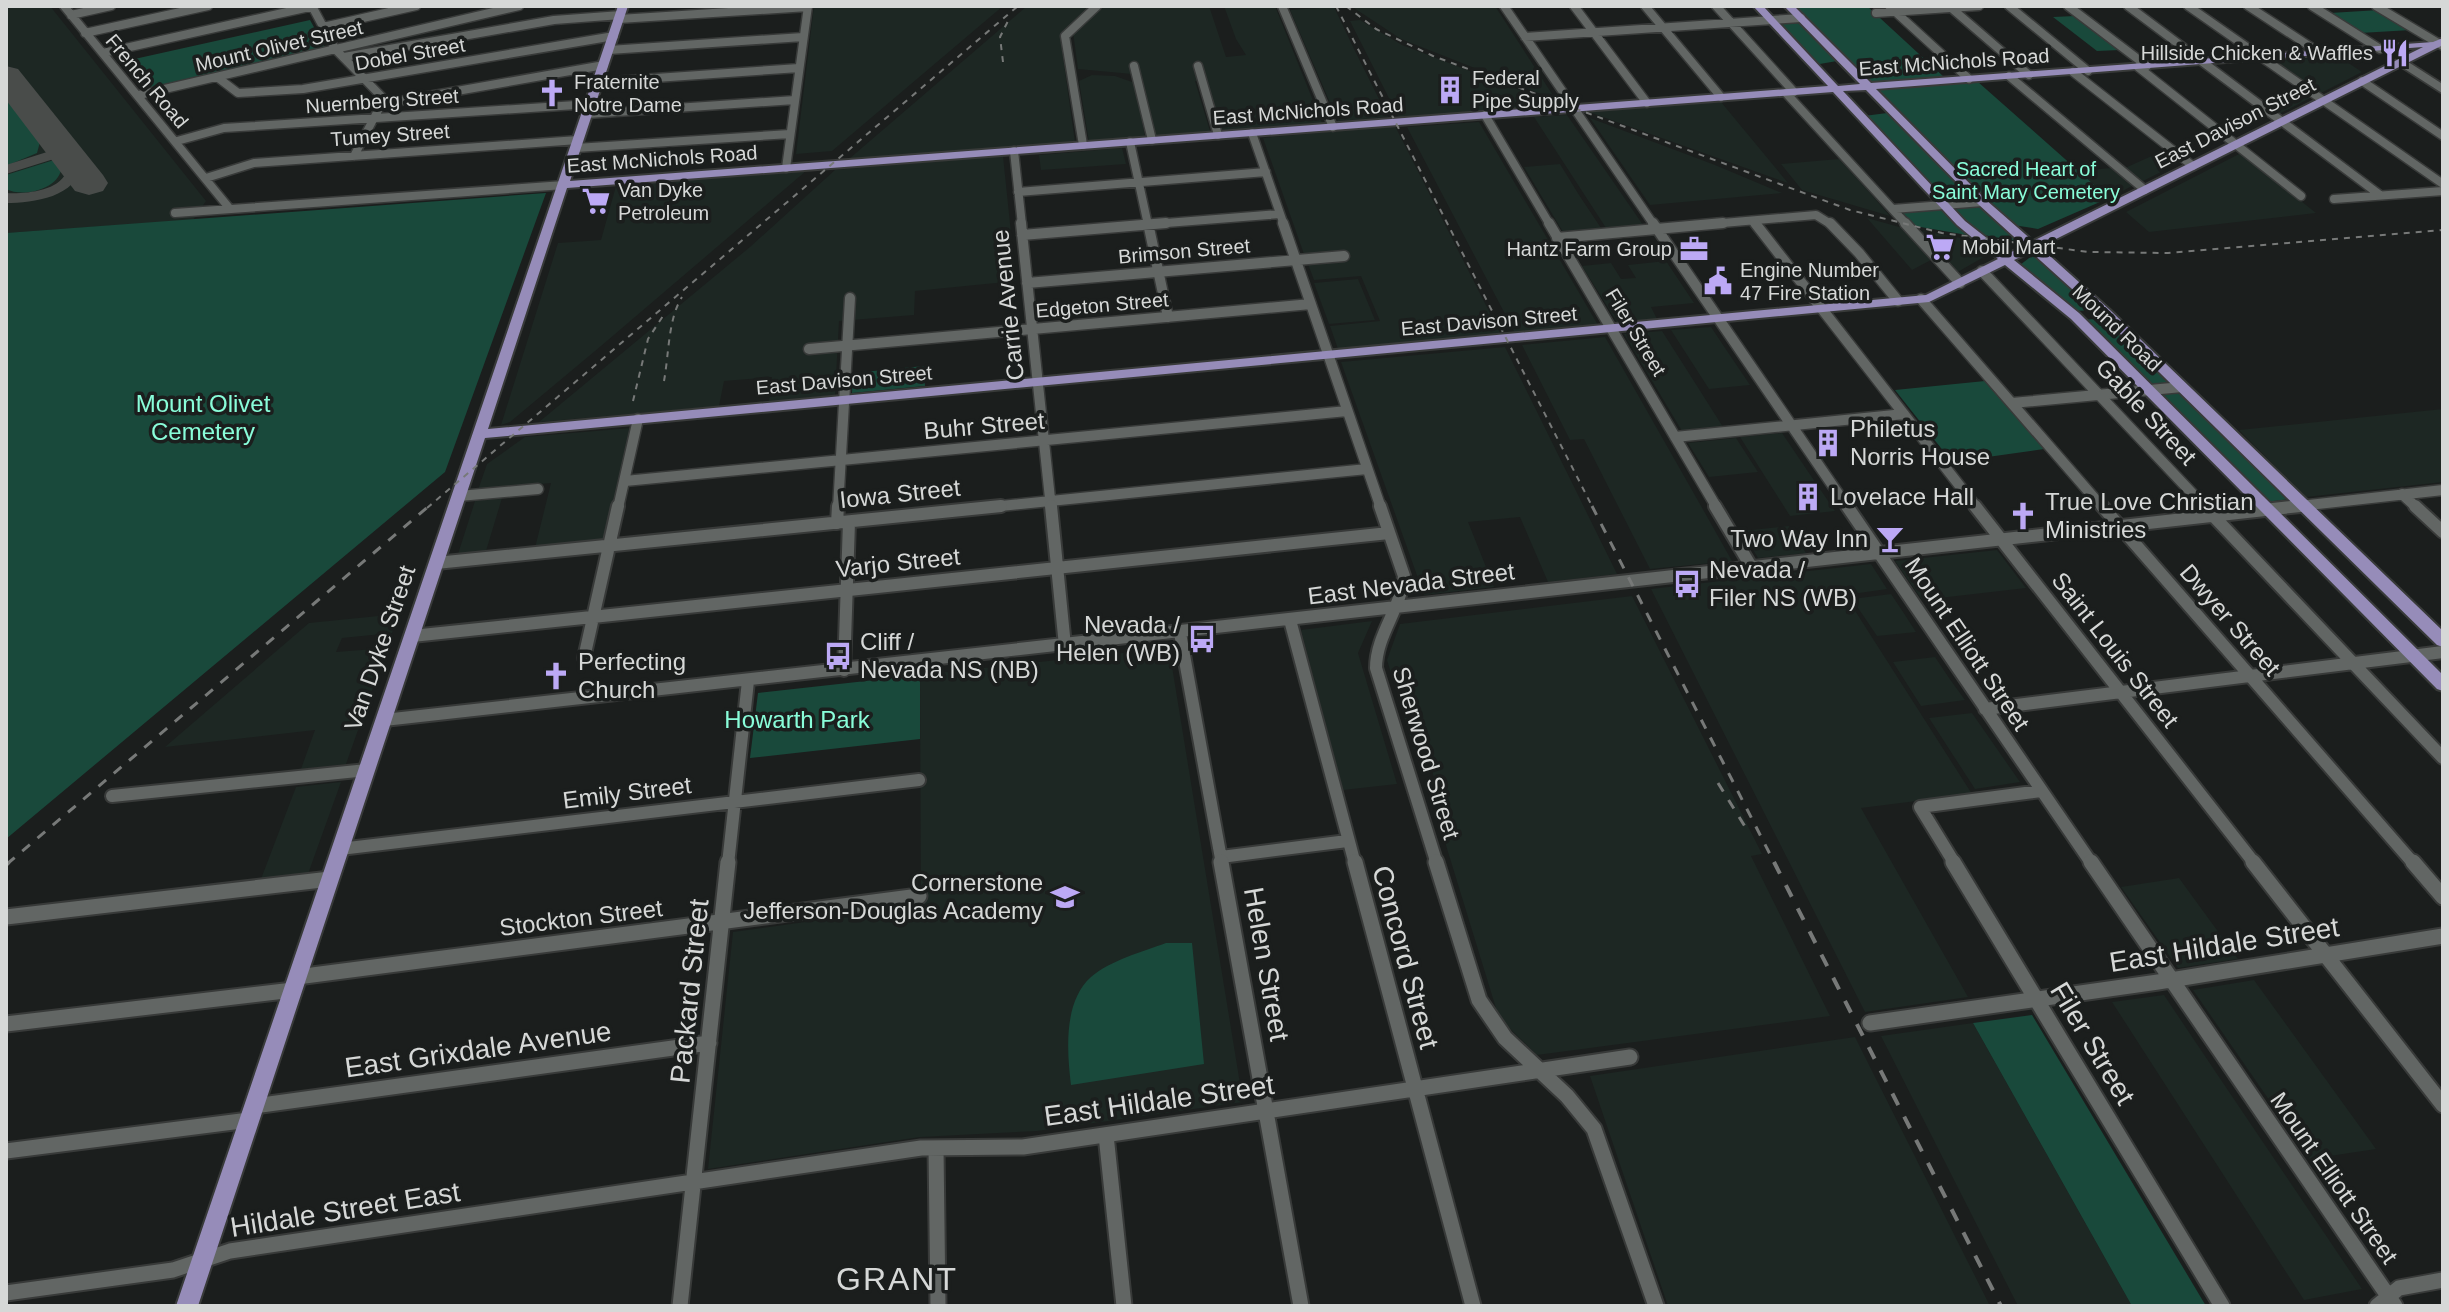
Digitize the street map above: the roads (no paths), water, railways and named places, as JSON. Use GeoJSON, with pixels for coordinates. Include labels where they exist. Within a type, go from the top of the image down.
{"type":"FeatureCollection","features":[{"type":"Feature","properties":{"kind":"main road","name":"Mound Road"},"geometry":{"type":"LineString","coordinates":[[1758,6],[1977,238],[2075,316],[2441,682]]}},
{"type":"Feature","properties":{"kind":"main road","name":"Mound Road"},"geometry":{"type":"LineString","coordinates":[[1789,6],[1982,202],[2106,313],[2443,641]]}},
{"type":"Feature","properties":{"kind":"main road","name":"Van Dyke Street"},"geometry":{"type":"LineString","coordinates":[[187,1306],[621,13]]}},
{"type":"Feature","properties":{"kind":"main road","name":"East McNichols Road"},"geometry":{"type":"LineString","coordinates":[[564,185],[2442,44]]}},
{"type":"Feature","properties":{"kind":"main road","name":"East Davison Street"},"geometry":{"type":"LineString","coordinates":[[480,434],[1921,299],[1937,295],[2362,81],[2442,44]]}},
{"type":"Feature","properties":{"kind":"main road"},"geometry":{"type":"LineString","coordinates":[[2396,48],[2414,56]]}},
{"type":"Feature","properties":{"kind":"main road"},"geometry":{"type":"LineString","coordinates":[[1817,70],[1819,66],[1831,63],[1851,70]]}},
{"type":"Feature","properties":{"kind":"main road"},"geometry":{"type":"LineString","coordinates":[[1855,110],[1878,115],[1885,112],[1886,107]]}},
{"type":"Feature","properties":{"kind":"main road"},"geometry":{"type":"LineString","coordinates":[[2009,228],[2056,234]]}},
{"type":"Feature","properties":{"kind":"main road"},"geometry":{"type":"LineString","coordinates":[[2075,316],[2106,313]]}},
{"type":"Feature","properties":{"kind":"street","name":"French Road"},"geometry":{"type":"LineString","coordinates":[[64,6],[177,141],[225,208]]}},
{"type":"Feature","properties":{"kind":"street"},"geometry":{"type":"LineString","coordinates":[[71,15],[111,6]]}},
{"type":"Feature","properties":{"kind":"street"},"geometry":{"type":"LineString","coordinates":[[85,33],[208,6]]}},
{"type":"Feature","properties":{"kind":"street"},"geometry":{"type":"LineString","coordinates":[[103,53],[313,6],[335,49],[383,97],[383,104],[354,156]]}},
{"type":"Feature","properties":{"kind":"street"},"geometry":{"type":"LineString","coordinates":[[323,27],[416,6]]}},
{"type":"Feature","properties":{"kind":"street","name":"Mount Olivet Street"},"geometry":{"type":"LineString","coordinates":[[139,95],[519,6]]}},
{"type":"Feature","properties":{"kind":"street"},"geometry":{"type":"LineString","coordinates":[[344,57],[554,20],[621,13],[808,6],[786,168]]}},
{"type":"Feature","properties":{"kind":"street"},"geometry":{"type":"LineString","coordinates":[[1083,145],[1065,36],[1097,6]]}},
{"type":"Feature","properties":{"kind":"street"},"geometry":{"type":"LineString","coordinates":[[1282,6],[1333,127]]}},
{"type":"Feature","properties":{"kind":"street","name":"Mount Elliott Street"},"geometry":{"type":"LineString","coordinates":[[1504,6],[2387,1303]]}},
{"type":"Feature","properties":{"kind":"street"},"geometry":{"type":"LineString","coordinates":[[1574,6],[1647,103]]}},
{"type":"Feature","properties":{"kind":"street"},"geometry":{"type":"LineString","coordinates":[[1645,6],[1721,97]]}},
{"type":"Feature","properties":{"kind":"street"},"geometry":{"type":"LineString","coordinates":[[1716,6],[1960,283]]}},
{"type":"Feature","properties":{"kind":"street"},"geometry":{"type":"LineString","coordinates":[[1876,13],[1893,9],[1979,6]]}},
{"type":"Feature","properties":{"kind":"street"},"geometry":{"type":"LineString","coordinates":[[2009,6],[2088,71]]}},
{"type":"Feature","properties":{"kind":"street"},"geometry":{"type":"LineString","coordinates":[[2068,6],[2301,196]]}},
{"type":"Feature","properties":{"kind":"street"},"geometry":{"type":"LineString","coordinates":[[2128,6],[2380,195]]}},
{"type":"Feature","properties":{"kind":"street"},"geometry":{"type":"LineString","coordinates":[[2188,6],[2443,184]]}},
{"type":"Feature","properties":{"kind":"street"},"geometry":{"type":"LineString","coordinates":[[2248,6],[2320,53]]}},
{"type":"Feature","properties":{"kind":"street"},"geometry":{"type":"LineString","coordinates":[[2312,6],[2380,49]]}},
{"type":"Feature","properties":{"kind":"street"},"geometry":{"type":"LineString","coordinates":[[2376,6],[2442,44]]}},
{"type":"Feature","properties":{"kind":"street"},"geometry":{"type":"LineString","coordinates":[[2387,13],[2401,6]]}},
{"type":"Feature","properties":{"kind":"street"},"geometry":{"type":"LineString","coordinates":[[1950,7],[2029,75]]}},
{"type":"Feature","properties":{"kind":"street"},"geometry":{"type":"LineString","coordinates":[[1893,9],[1969,79]]}},
{"type":"Feature","properties":{"kind":"street"},"geometry":{"type":"LineString","coordinates":[[1525,37],[1801,18]]}},
{"type":"Feature","properties":{"kind":"street","name":"Dobel Street"},"geometry":{"type":"LineString","coordinates":[[217,77],[238,93],[298,90],[614,36]]}},
{"type":"Feature","properties":{"kind":"street"},"geometry":{"type":"LineString","coordinates":[[609,50],[803,37]]}},
{"type":"Feature","properties":{"kind":"street"},"geometry":{"type":"LineString","coordinates":[[2401,62],[2443,89]]}},
{"type":"Feature","properties":{"kind":"street"},"geometry":{"type":"LineString","coordinates":[[383,104],[604,65]]}},
{"type":"Feature","properties":{"kind":"street"},"geometry":{"type":"LineString","coordinates":[[1134,66],[1152,140]]}},
{"type":"Feature","properties":{"kind":"street"},"geometry":{"type":"LineString","coordinates":[[1198,66],[1218,135]]}},
{"type":"Feature","properties":{"kind":"street"},"geometry":{"type":"LineString","coordinates":[[598,82],[799,68]]}},
{"type":"Feature","properties":{"kind":"street"},"geometry":{"type":"LineString","coordinates":[[2073,72],[2193,166]]}},
{"type":"Feature","properties":{"kind":"street"},"geometry":{"type":"LineString","coordinates":[[2009,76],[2145,190]]}},
{"type":"Feature","properties":{"kind":"street"},"geometry":{"type":"LineString","coordinates":[[2362,81],[2443,136]]}},
{"type":"Feature","properties":{"kind":"street","name":"Nuernberg Street"},"geometry":{"type":"LineString","coordinates":[[177,141],[224,128],[374,118],[795,100]]}},
{"type":"Feature","properties":{"kind":"street","name":"Filer Street"},"geometry":{"type":"LineString","coordinates":[[1485,115],[1752,568]]}},
{"type":"Feature","properties":{"kind":"street","name":"Sherwood Street"},"geometry":{"type":"LineString","coordinates":[[1252,133],[1404,576],[1375,660],[1479,1000],[1498,1034],[1583,1112],[1594,1129],[1656,1306]]}},
{"type":"Feature","properties":{"kind":"street","name":"Tumey Street"},"geometry":{"type":"LineString","coordinates":[[206,178],[254,163],[790,134]]}},
{"type":"Feature","properties":{"kind":"street"},"geometry":{"type":"LineString","coordinates":[[1130,142],[1168,317]]}},
{"type":"Feature","properties":{"kind":"street","name":"Carrie Avenue"},"geometry":{"type":"LineString","coordinates":[[1014,151],[1065,646]]}},
{"type":"Feature","properties":{"kind":"street"},"geometry":{"type":"LineString","coordinates":[[1018,192],[1266,172]]}},
{"type":"Feature","properties":{"kind":"street","name":"East McNichols Road"},"geometry":{"type":"LineString","coordinates":[[175,213],[564,185]]}},
{"type":"Feature","properties":{"kind":"street"},"geometry":{"type":"LineString","coordinates":[[2334,199],[2443,191]]}},
{"type":"Feature","properties":{"kind":"street"},"geometry":{"type":"LineString","coordinates":[[1893,209],[1982,202]]}},
{"type":"Feature","properties":{"kind":"street"},"geometry":{"type":"LineString","coordinates":[[1022,235],[1280,214]]}},
{"type":"Feature","properties":{"kind":"street"},"geometry":{"type":"LineString","coordinates":[[1557,238],[1816,215],[1827,220],[1898,301]]}},
{"type":"Feature","properties":{"kind":"street","name":"Saint Louis Street"},"geometry":{"type":"LineString","coordinates":[[1753,221],[2443,1105]]}},
{"type":"Feature","properties":{"kind":"street","name":"Brimson Street"},"geometry":{"type":"LineString","coordinates":[[1027,283],[1344,256]]}},
{"type":"Feature","properties":{"kind":"street","name":"Gable Street"},"geometry":{"type":"LineString","coordinates":[[1982,271],[2443,758]]}},
{"type":"Feature","properties":{"kind":"street"},"geometry":{"type":"LineString","coordinates":[[844,670],[847,590],[841,460],[850,298]]}},
{"type":"Feature","properties":{"kind":"street","name":"Dwyer Street"},"geometry":{"type":"LineString","coordinates":[[1921,299],[2443,897]]}},
{"type":"Feature","properties":{"kind":"street","name":"Edgeton Street"},"geometry":{"type":"LineString","coordinates":[[809,349],[1311,304]]}},
{"type":"Feature","properties":{"kind":"street"},"geometry":{"type":"LineString","coordinates":[[2012,403],[2182,387]]}},
{"type":"Feature","properties":{"kind":"street","name":"Buhr Street"},"geometry":{"type":"LineString","coordinates":[[625,481],[1347,411]]}},
{"type":"Feature","properties":{"kind":"street"},"geometry":{"type":"LineString","coordinates":[[1675,437],[1904,414]]}},
{"type":"Feature","properties":{"kind":"street"},"geometry":{"type":"LineString","coordinates":[[584,658],[638,419]]}},
{"type":"Feature","properties":{"kind":"street","name":"Iowa Street"},"geometry":{"type":"LineString","coordinates":[[436,563],[1367,469]]}},
{"type":"Feature","properties":{"kind":"street"},"geometry":{"type":"LineString","coordinates":[[459,496],[538,489]]}},
{"type":"Feature","properties":{"kind":"street","name":"East Nevada Street"},"geometry":{"type":"LineString","coordinates":[[384,720],[2443,490]]}},
{"type":"Feature","properties":{"kind":"street"},"geometry":{"type":"LineString","coordinates":[[2402,494],[2443,532]]}},
{"type":"Feature","properties":{"kind":"street","name":"Varjo Street"},"geometry":{"type":"LineString","coordinates":[[412,636],[1389,533]]}},
{"type":"Feature","properties":{"kind":"street","name":"Concord Street"},"geometry":{"type":"LineString","coordinates":[[1290,620],[1473,1306]]}},
{"type":"Feature","properties":{"kind":"street","name":"Helen Street"},"geometry":{"type":"LineString","coordinates":[[1180,633],[1301,1306]]}},
{"type":"Feature","properties":{"kind":"street"},"geometry":{"type":"LineString","coordinates":[[1985,709],[2443,652]]}},
{"type":"Feature","properties":{"kind":"street","name":"Packard Street"},"geometry":{"type":"LineString","coordinates":[[680,1306],[748,681]]}},
{"type":"Feature","properties":{"kind":"street"},"geometry":{"type":"LineString","coordinates":[[112,796],[367,770]]}},
{"type":"Feature","properties":{"kind":"street","name":"Emily Street"},"geometry":{"type":"LineString","coordinates":[[340,849],[919,780]]}},
{"type":"Feature","properties":{"kind":"street","name":"Filer Street"},"geometry":{"type":"LineString","coordinates":[[2041,791],[1920,807],[2222,1306]]}},
{"type":"Feature","properties":{"kind":"street"},"geometry":{"type":"LineString","coordinates":[[1221,857],[1347,841]]}},
{"type":"Feature","properties":{"kind":"street"},"geometry":{"type":"LineString","coordinates":[[6,917],[330,879]]}},
{"type":"Feature","properties":{"kind":"street","name":"Stockton Street"},"geometry":{"type":"LineString","coordinates":[[6,1024],[919,896]]}},
{"type":"Feature","properties":{"kind":"street","name":"East Hildale Street"},"geometry":{"type":"LineString","coordinates":[[1870,1023],[2443,936]]}},
{"type":"Feature","properties":{"kind":"street","name":"East Grixdale Avenue"},"geometry":{"type":"LineString","coordinates":[[6,1151],[709,1043]]}},
{"type":"Feature","properties":{"kind":"street","name":"East Hildale Street"},"geometry":{"type":"LineString","coordinates":[[694,1182],[936,1148],[1023,1147],[1630,1057]]}},
{"type":"Feature","properties":{"kind":"street"},"geometry":{"type":"LineString","coordinates":[[1106,1135],[1124,1306]]}},
{"type":"Feature","properties":{"kind":"street"},"geometry":{"type":"LineString","coordinates":[[936,1148],[938,1306]]}},
{"type":"Feature","properties":{"kind":"street","name":"Hildale Street East"},"geometry":{"type":"LineString","coordinates":[[6,1293],[173,1270],[230,1251],[694,1182]]}},
{"type":"Feature","properties":{"kind":"street"},"geometry":{"type":"LineString","coordinates":[[2387,1303],[2399,1288],[2443,1280]]}},
{"type":"Feature","properties":{"kind":"railway"},"geometry":{"type":"LineString","coordinates":[[427,508],[1018,6]]}},
{"type":"Feature","properties":{"kind":"railway"},"geometry":{"type":"LineString","coordinates":[[1336,6],[1593,508]]}},
{"type":"Feature","properties":{"kind":"railway"},"geometry":{"type":"LineString","coordinates":[[1346,6],[1376,29],[1433,56],[1850,210],[1942,233],[2089,252],[2168,253],[2443,230]]}},
{"type":"Feature","properties":{"kind":"railway"},"geometry":{"type":"LineString","coordinates":[[1003,62],[1000,37],[1009,19]]}},
{"type":"Feature","properties":{"kind":"railway"},"geometry":{"type":"LineString","coordinates":[[664,381],[671,326],[682,297]]}},
{"type":"Feature","properties":{"kind":"railway"},"geometry":{"type":"LineString","coordinates":[[633,401],[648,339],[663,316]]}},
{"type":"Feature","properties":{"kind":"railway"},"geometry":{"type":"LineString","coordinates":[[7,864],[429,506]]}},
{"type":"Feature","properties":{"kind":"railway"},"geometry":{"type":"LineString","coordinates":[[1592,506],[1775,864]]}},
{"type":"Feature","properties":{"kind":"railway"},"geometry":{"type":"LineString","coordinates":[[1718,783],[1749,833]]}},
{"type":"Feature","properties":{"kind":"railway"},"geometry":{"type":"LineString","coordinates":[[1774,862],[2001,1306]]}},
{"type":"Feature","properties":{"kind":"place","name":"Hillside Chicken & Waffles"},"geometry":{"type":"Point","coordinates":[2395,53]}},
{"type":"Feature","properties":{"kind":"place","name":"Federal Pipe Supply"},"geometry":{"type":"Point","coordinates":[1450,90]}},
{"type":"Feature","properties":{"kind":"place","name":"Fraternite Notre Dame"},"geometry":{"type":"Point","coordinates":[552,93]}},
{"type":"Feature","properties":{"kind":"place","name":"Van Dyke Petroleum"},"geometry":{"type":"Point","coordinates":[596,201]}},
{"type":"Feature","properties":{"kind":"place","name":"Mobil Mart"},"geometry":{"type":"Point","coordinates":[1940,247]}},
{"type":"Feature","properties":{"kind":"place","name":"Hantz Farm Group"},"geometry":{"type":"Point","coordinates":[1694,249]}},
{"type":"Feature","properties":{"kind":"place","name":"Engine Number 47 Fire Station"},"geometry":{"type":"Point","coordinates":[1718,281]}},
{"type":"Feature","properties":{"kind":"place","name":"Philetus Norris House"},"geometry":{"type":"Point","coordinates":[1828,443]}},
{"type":"Feature","properties":{"kind":"place","name":"Lovelace Hall"},"geometry":{"type":"Point","coordinates":[1808,497]}},
{"type":"Feature","properties":{"kind":"place","name":"True Love Christian Ministries"},"geometry":{"type":"Point","coordinates":[2023,516]}},
{"type":"Feature","properties":{"kind":"place","name":"Two Way Inn"},"geometry":{"type":"Point","coordinates":[1890,539]}},
{"type":"Feature","properties":{"kind":"place","name":"Nevada / Filer NS (WB)"},"geometry":{"type":"Point","coordinates":[1687,584]}},
{"type":"Feature","properties":{"kind":"place","name":"Nevada / Helen (WB)"},"geometry":{"type":"Point","coordinates":[1202,639]}},
{"type":"Feature","properties":{"kind":"place","name":"Cliff / Nevada NS (NB)"},"geometry":{"type":"Point","coordinates":[838,656]}},
{"type":"Feature","properties":{"kind":"place","name":"Perfecting Church"},"geometry":{"type":"Point","coordinates":[556,676]}},
{"type":"Feature","properties":{"kind":"place","name":"Cornerstone Jefferson-Douglas Academy"},"geometry":{"type":"Point","coordinates":[1065,897]}},
{"type":"Feature","properties":{"kind":"district","name":"GRANT"},"geometry":{"type":"Point","coordinates":[897,1279]}},
{"type":"Feature","properties":{"kind":"park label","name":"Sacred Heart of Saint Mary Cemetery"},"geometry":{"type":"Point","coordinates":[2026,180]}},
{"type":"Feature","properties":{"kind":"park label","name":"Mount Olivet Cemetery"},"geometry":{"type":"Point","coordinates":[203,418]}},
{"type":"Feature","properties":{"kind":"park label","name":"Howarth Park"},"geometry":{"type":"Point","coordinates":[797,720]}}]}
